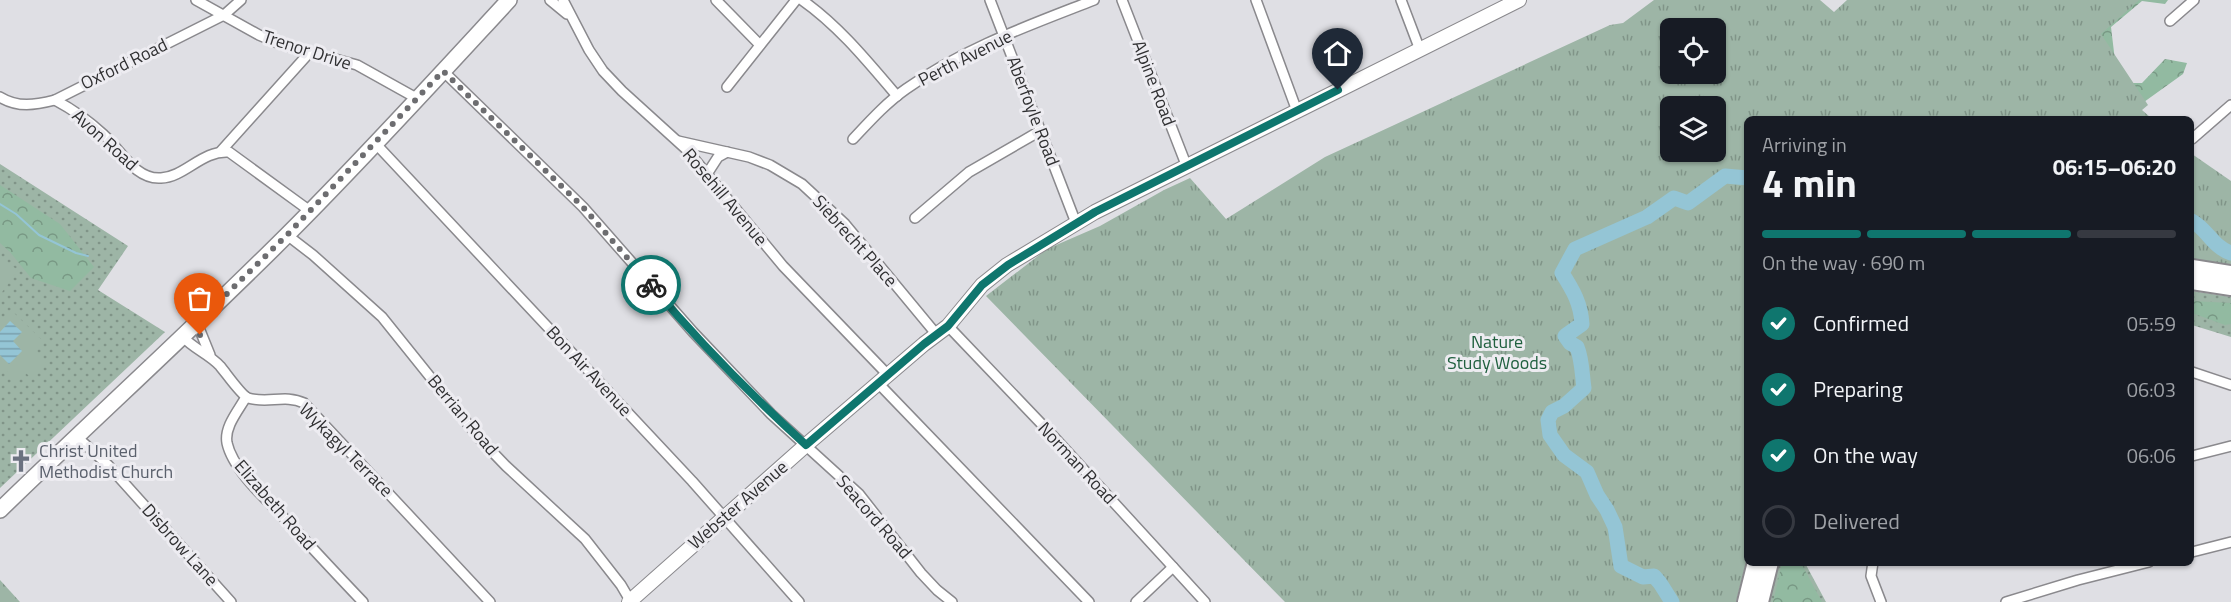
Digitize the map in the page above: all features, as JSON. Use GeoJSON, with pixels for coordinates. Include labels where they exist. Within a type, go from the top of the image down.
{"type":"FeatureCollection","features":[{"type":"Feature","properties":{"kind":"highway"},"geometry":{"type":"LineString","coordinates":[[2194,268],[2231,274]]}},
{"type":"Feature","properties":{"kind":"highway"},"geometry":{"type":"LineString","coordinates":[[2194,281],[2231,287]]}},
{"type":"Feature","properties":{"kind":"highway"},"geometry":{"type":"LineString","coordinates":[[1746,602],[1755,566]]}},
{"type":"Feature","properties":{"kind":"highway"},"geometry":{"type":"LineString","coordinates":[[1760,602],[1769,566]]}},
{"type":"Feature","properties":{"kind":"main road"},"geometry":{"type":"LineString","coordinates":[[0,510],[287,235],[376,144],[509,0]]}},
{"type":"Feature","properties":{"kind":"street","name":"Trenor Drive"},"geometry":{"type":"LineString","coordinates":[[196,0],[259,35],[357,65],[418,99]]}},
{"type":"Feature","properties":{"kind":"street","name":"Oxford Road"},"geometry":{"type":"LineString","coordinates":[[0,97],[14,104],[33,105],[55,100],[224,15],[241,0]]}},
{"type":"Feature","properties":{"kind":"street","name":"Rosehill Avenue"},"geometry":{"type":"LineString","coordinates":[[550,0],[569,15]]}},
{"type":"Feature","properties":{"kind":"street","name":"Rosehill Avenue"},"geometry":{"type":"LineString","coordinates":[[563,0],[569,15],[603,71],[622,92],[676,140],[883,379],[1089,602]]}},
{"type":"Feature","properties":{"kind":"street"},"geometry":{"type":"LineString","coordinates":[[716,0],[760,45]]}},
{"type":"Feature","properties":{"kind":"street"},"geometry":{"type":"LineString","coordinates":[[727,87],[796,0]]}},
{"type":"Feature","properties":{"kind":"street"},"geometry":{"type":"LineString","coordinates":[[802,0],[819,12],[848,40],[897,96]]}},
{"type":"Feature","properties":{"kind":"street","name":"Aberfoyle Road"},"geometry":{"type":"LineString","coordinates":[[990,0],[1076,223]]}},
{"type":"Feature","properties":{"kind":"street","name":"Perth Avenue"},"geometry":{"type":"LineString","coordinates":[[852,140],[897,96],[942,67],[1004,36],[1094,0]]}},
{"type":"Feature","properties":{"kind":"street","name":"Alpine Road"},"geometry":{"type":"LineString","coordinates":[[1122,0],[1187,166]]}},
{"type":"Feature","properties":{"kind":"street"},"geometry":{"type":"LineString","coordinates":[[1256,0],[1297,111]]}},
{"type":"Feature","properties":{"kind":"street"},"geometry":{"type":"LineString","coordinates":[[1401,0],[1420,50]]}},
{"type":"Feature","properties":{"kind":"street","name":"Webster Avenue"},"geometry":{"type":"LineString","coordinates":[[630,601],[806,445],[942,331],[982,285],[1008,265],[1076,223],[1519,0]]}},
{"type":"Feature","properties":{"kind":"street"},"geometry":{"type":"LineString","coordinates":[[2170,21],[2194,0]]}},
{"type":"Feature","properties":{"kind":"street"},"geometry":{"type":"LineString","coordinates":[[310,52],[222,151],[234,154],[310,211]]}},
{"type":"Feature","properties":{"kind":"street","name":"Seacord Road"},"geometry":{"type":"LineString","coordinates":[[443,71],[583,207],[693,332],[771,414],[859,494],[921,573],[952,602]]}},
{"type":"Feature","properties":{"kind":"street","name":"Avon Road"},"geometry":{"type":"LineString","coordinates":[[55,100],[68,106],[95,127],[135,169],[146,175],[163,178],[222,151]]}},
{"type":"Feature","properties":{"kind":"street"},"geometry":{"type":"LineString","coordinates":[[2194,137],[2231,105]]}},
{"type":"Feature","properties":{"kind":"street"},"geometry":{"type":"LineString","coordinates":[[915,218],[969,172],[1040,131]]}},
{"type":"Feature","properties":{"kind":"street","name":"Siebrecht Place"},"geometry":{"type":"LineString","coordinates":[[676,140],[749,157],[770,165],[802,184],[845,224],[942,331]]}},
{"type":"Feature","properties":{"kind":"street","name":"Bon Air Avenue"},"geometry":{"type":"LineString","coordinates":[[376,144],[724,518],[799,602]]}},
{"type":"Feature","properties":{"kind":"street"},"geometry":{"type":"LineString","coordinates":[[707,174],[718,157],[727,152]]}},
{"type":"Feature","properties":{"kind":"street","name":"Berrian Road"},"geometry":{"type":"LineString","coordinates":[[287,235],[313,255],[382,317],[480,438],[506,466],[585,539],[621,585],[630,601]]}},
{"type":"Feature","properties":{"kind":"street"},"geometry":{"type":"LineString","coordinates":[[197,323],[210,355],[246,397]]}},
{"type":"Feature","properties":{"kind":"street","name":"Norman Road"},"geometry":{"type":"LineString","coordinates":[[942,331],[1053,436],[1206,602]]}},
{"type":"Feature","properties":{"kind":"street"},"geometry":{"type":"LineString","coordinates":[[183,337],[190,345],[210,355]]}},
{"type":"Feature","properties":{"kind":"street"},"geometry":{"type":"LineString","coordinates":[[2194,373],[2231,385]]}},
{"type":"Feature","properties":{"kind":"street","name":"Elizabeth Road"},"geometry":{"type":"LineString","coordinates":[[246,397],[236,412],[227,433],[227,443],[237,465],[363,602]]}},
{"type":"Feature","properties":{"kind":"street","name":"Wykagyl Terrace"},"geometry":{"type":"LineString","coordinates":[[246,397],[267,401],[289,398],[304,403],[490,602]]}},
{"type":"Feature","properties":{"kind":"street","name":"Disbrow Lane"},"geometry":{"type":"LineString","coordinates":[[77,437],[108,465],[226,600]]}},
{"type":"Feature","properties":{"kind":"street"},"geometry":{"type":"LineString","coordinates":[[2194,455],[2231,446]]}},
{"type":"Feature","properties":{"kind":"street"},"geometry":{"type":"LineString","coordinates":[[2194,551],[2231,542]]}},
{"type":"Feature","properties":{"kind":"street"},"geometry":{"type":"LineString","coordinates":[[1872,566],[1871,576],[1881,602]]}},
{"type":"Feature","properties":{"kind":"street"},"geometry":{"type":"LineString","coordinates":[[2006,602],[2133,566]]}},
{"type":"Feature","properties":{"kind":"street"},"geometry":{"type":"LineString","coordinates":[[1136,602],[1173,567]]}},
{"type":"Feature","properties":{"kind":"green space","name":"Nature Study Woods"},"geometry":{"type":"Polygon","coordinates":[[[1654,0],[1820,0],[1834,12],[1847,0],[2139,0],[2101,34],[2148,105],[2142,110],[2149,116],[1744,116],[1745,566],[1736,602],[1285,602],[986,296],[1047,249],[1100,226],[1190,178],[1226,219],[1325,157],[1610,25],[1623,23],[1654,0]]]}},
{"type":"Feature","properties":{"kind":"green space"},"geometry":{"type":"Polygon","coordinates":[[[2081,0],[2168,0],[2165,4],[2142,1],[2111,27],[2116,69],[2128,83],[2142,83],[2165,59],[2187,63],[2183,74],[2144,102],[2072,90],[2081,0]]]}},
{"type":"Feature","properties":{"kind":"green space"},"geometry":{"type":"Polygon","coordinates":[[[2194,155],[2231,181],[2231,266],[2194,260],[2194,155]]]}},
{"type":"Feature","properties":{"kind":"green space"},"geometry":{"type":"Polygon","coordinates":[[[0,164],[128,246],[98,290],[165,332],[0,488],[0,164]]]}},
{"type":"Feature","properties":{"kind":"green space"},"geometry":{"type":"Polygon","coordinates":[[[0,185],[60,224],[94,267],[70,291],[31,278],[0,243],[0,185]]]}},
{"type":"Feature","properties":{"kind":"green space"},"geometry":{"type":"Polygon","coordinates":[[[0,258],[18,270],[0,295],[0,258]]]}},
{"type":"Feature","properties":{"kind":"green space"},"geometry":{"type":"Polygon","coordinates":[[[2194,291],[2231,297],[2231,337],[2194,326],[2194,291]]]}},
{"type":"Feature","properties":{"kind":"green space"},"geometry":{"type":"Polygon","coordinates":[[[2194,301],[2231,303],[2231,324],[2225,325],[2194,314],[2194,301]]]}},
{"type":"Feature","properties":{"kind":"green space"},"geometry":{"type":"Polygon","coordinates":[[[11,310],[42,340],[33,350],[46,362],[31,378],[24,371],[15,379],[0,364],[0,321],[11,310]]]}},
{"type":"Feature","properties":{"kind":"green space"},"geometry":{"type":"Polygon","coordinates":[[[1777,566],[1807,566],[1826,602],[1767,602],[1777,566]]]}},
{"type":"Feature","properties":{"kind":"green space"},"geometry":{"type":"Polygon","coordinates":[[[1781,566],[1803,566],[1822,602],[1773,602],[1781,566]]]}},
{"type":"Feature","properties":{"kind":"green space"},"geometry":{"type":"Polygon","coordinates":[[[0,580],[20,602],[0,602],[0,580]]]}},
{"type":"Feature","properties":{"kind":"water"},"geometry":{"type":"Polygon","coordinates":[[[10,321],[22,332],[13,341],[22,351],[9,364],[0,355],[0,332],[10,321]]]}},
{"type":"Feature","properties":{"kind":"waterway"},"geometry":{"type":"LineString","coordinates":[[1672,602],[1654,576],[1643,577],[1621,566],[1615,527],[1587,472],[1564,455],[1550,435],[1548,420],[1552,412],[1564,406],[1584,388],[1577,347],[1565,336],[1582,324],[1580,310],[1576,297],[1562,273],[1575,249],[1647,217],[1674,198],[1688,203],[1725,176],[1744,178]]}},
{"type":"Feature","properties":{"kind":"waterway"},"geometry":{"type":"LineString","coordinates":[[0,204],[16,214],[39,235],[76,253],[88,256]]}},
{"type":"Feature","properties":{"kind":"waterway"},"geometry":{"type":"LineString","coordinates":[[2194,222],[2220,247],[2231,253]]}},
{"type":"Feature","properties":{"kind":"way so far"},"geometry":{"type":"LineString","coordinates":[[200,335],[197,323],[376,144],[443,71],[583,207],[651,285]]}},
{"type":"Feature","properties":{"kind":"place","name":"Christ United Methodist Church"},"geometry":{"type":"Point","coordinates":[21,461]}},
{"type":"Feature","properties":{"kind":"route"},"geometry":{"type":"LineString","coordinates":[[651,285],[771,414],[806,445],[948,326],[982,285],[1008,265],[1095,212],[1338,90]]}}]}
